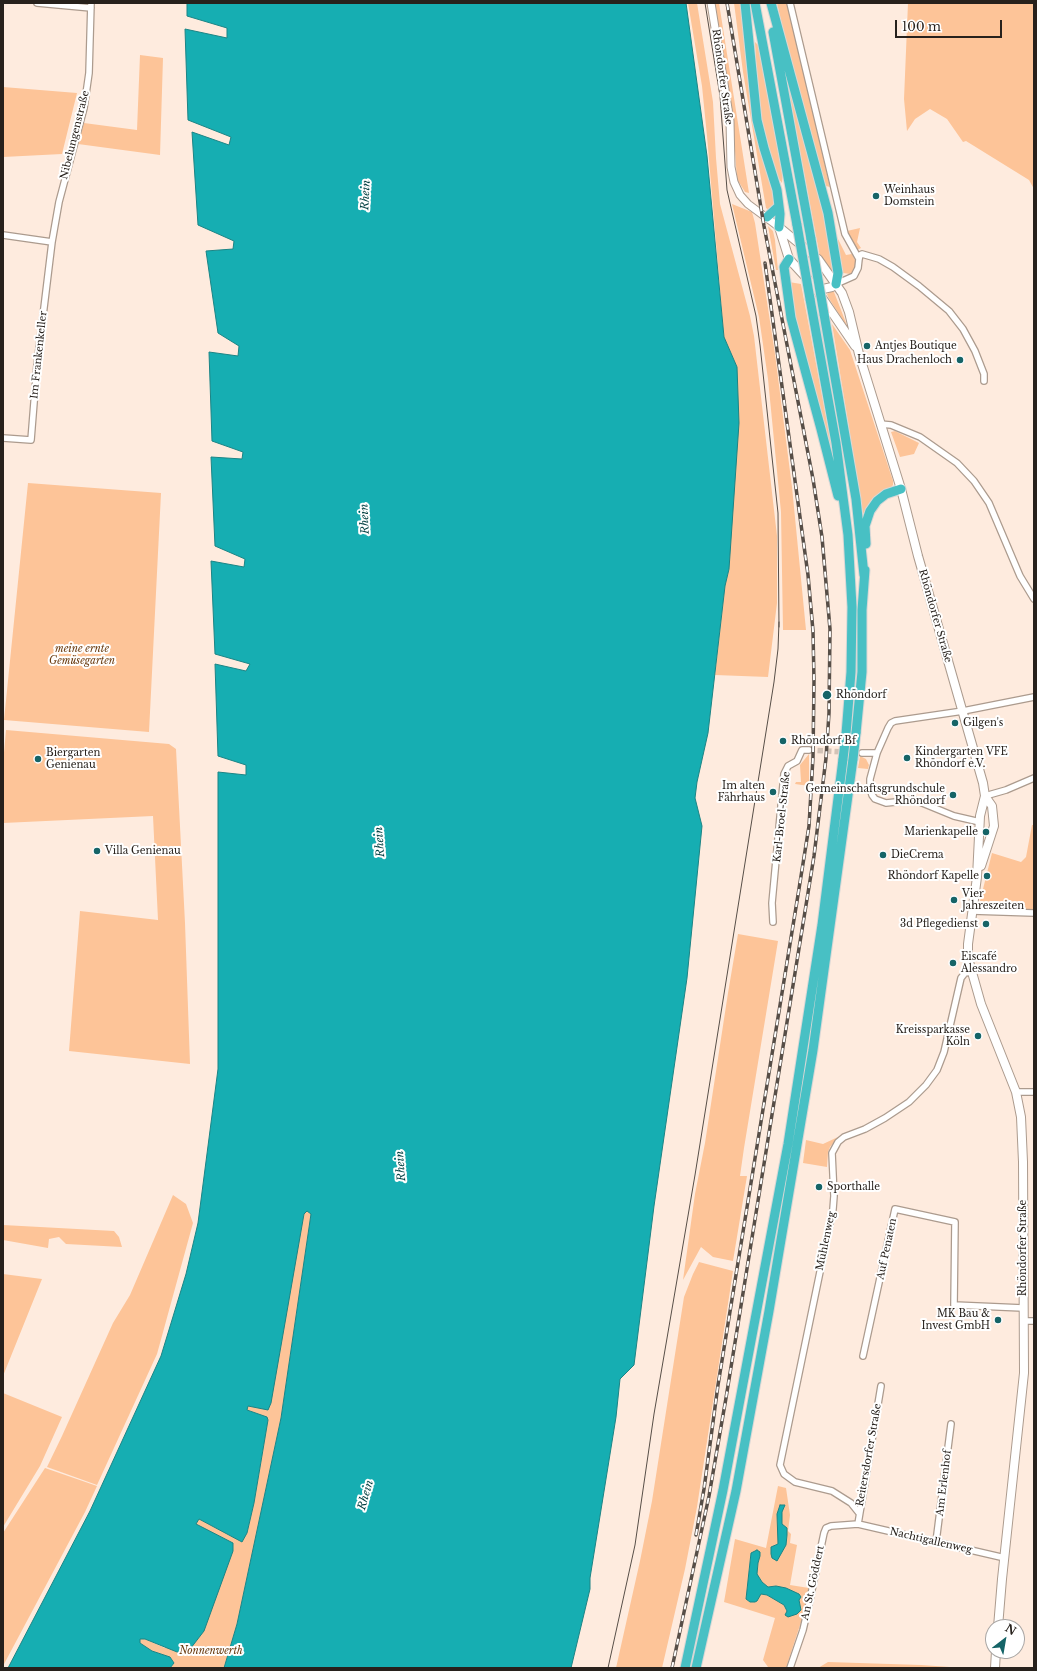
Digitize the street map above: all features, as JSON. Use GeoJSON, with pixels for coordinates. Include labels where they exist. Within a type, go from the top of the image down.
{"type":"FeatureCollection","features":[{"type":"Feature","properties":{"kind":"highway"},"geometry":{"type":"LineString","coordinates":[[745,3],[757,120],[777,190],[780,214],[779,227]]}},
{"type":"Feature","properties":{"kind":"highway"},"geometry":{"type":"LineString","coordinates":[[685,1668],[724,1483],[788,1144],[821,933],[846,734],[851,672],[852,607],[848,535],[836,443],[755,3]]}},
{"type":"Feature","properties":{"kind":"highway"},"geometry":{"type":"LineString","coordinates":[[696,1668],[736,1490],[769,1311],[813,1050],[853,759],[862,672],[864,575],[856,499],[768,3]]}},
{"type":"Feature","properties":{"kind":"highway"},"geometry":{"type":"LineString","coordinates":[[771,3],[828,212],[838,273],[836,284]]}},
{"type":"Feature","properties":{"kind":"highway"},"geometry":{"type":"LineString","coordinates":[[767,217],[779,206]]}},
{"type":"Feature","properties":{"kind":"highway"},"geometry":{"type":"LineString","coordinates":[[789,259],[784,267],[791,318],[848,535]]}},
{"type":"Feature","properties":{"kind":"highway"},"geometry":{"type":"LineString","coordinates":[[864,575],[867,557],[865,526],[870,511],[876,501],[886,494],[901,489]]}},
{"type":"Feature","properties":{"kind":"main road","name":"Rhöndorfer Straße"},"geometry":{"type":"LineString","coordinates":[[779,227],[789,259],[814,286],[845,330],[859,354]]}},
{"type":"Feature","properties":{"kind":"main road","name":"Rhöndorfer Straße"},"geometry":{"type":"LineString","coordinates":[[779,227],[818,259],[842,294],[849,312],[859,354],[901,489],[918,556],[983,783],[985,796],[980,819],[977,877],[968,944],[968,958],[981,1004],[1016,1092],[1021,1117],[1023,1162],[1024,1373],[999,1619]]}},
{"type":"Feature","properties":{"kind":"main road"},"geometry":{"type":"LineString","coordinates":[[789,259],[798,255],[806,254],[818,259]]}},
{"type":"Feature","properties":{"kind":"main road"},"geometry":{"type":"LineString","coordinates":[[814,286],[823,289],[832,287],[836,284]]}},
{"type":"Feature","properties":{"kind":"main road","name":"Rhöndorfer Straße"},"geometry":{"type":"LineString","coordinates":[[977,877],[994,826],[992,806],[985,796]]}},
{"type":"Feature","properties":{"kind":"main road"},"geometry":{"type":"LineString","coordinates":[[980,819],[987,811],[993,815]]}},
{"type":"Feature","properties":{"kind":"street"},"geometry":{"type":"LineString","coordinates":[[37,3],[91,5]]}},
{"type":"Feature","properties":{"kind":"street","name":"Rhöndorfer Straße"},"geometry":{"type":"LineString","coordinates":[[711,3],[730,121],[730,150],[734,182],[740,195],[748,204],[779,227]]}},
{"type":"Feature","properties":{"kind":"street"},"geometry":{"type":"LineString","coordinates":[[790,3],[845,234],[859,259]]}},
{"type":"Feature","properties":{"kind":"street","name":"Nibelungenstraße"},"geometry":{"type":"LineString","coordinates":[[52,242],[59,202],[84,108],[89,73],[91,5]]}},
{"type":"Feature","properties":{"kind":"street"},"geometry":{"type":"LineString","coordinates":[[3,235],[52,242]]}},
{"type":"Feature","properties":{"kind":"street","name":"Im Frankenkeller"},"geometry":{"type":"LineString","coordinates":[[3,438],[31,440],[37,365],[52,242]]}},
{"type":"Feature","properties":{"kind":"street"},"geometry":{"type":"LineString","coordinates":[[836,284],[854,276],[858,268],[860,255],[862,254],[880,259],[914,282],[949,311],[970,339],[984,374],[984,381]]}},
{"type":"Feature","properties":{"kind":"street"},"geometry":{"type":"LineString","coordinates":[[880,424],[891,425],[920,437],[956,463],[974,481],[989,503],[1020,576],[1034,600]]}},
{"type":"Feature","properties":{"kind":"street"},"geometry":{"type":"LineString","coordinates":[[980,819],[954,816],[914,800],[886,803],[879,802],[872,795],[870,788],[872,770],[877,753],[888,728],[894,721],[963,711],[1034,697]]}},
{"type":"Feature","properties":{"kind":"street","name":"Karl-Broel-Straße"},"geometry":{"type":"LineString","coordinates":[[773,922],[772,903],[784,774],[788,766],[797,761],[802,750],[809,750]]}},
{"type":"Feature","properties":{"kind":"street"},"geometry":{"type":"LineString","coordinates":[[862,753],[877,753]]}},
{"type":"Feature","properties":{"kind":"street"},"geometry":{"type":"LineString","coordinates":[[985,796],[1006,790],[1034,778]]}},
{"type":"Feature","properties":{"kind":"street"},"geometry":{"type":"LineString","coordinates":[[972,911],[1034,913]]}},
{"type":"Feature","properties":{"kind":"street","name":"Mühlenweg"},"geometry":{"type":"LineString","coordinates":[[859,1514],[850,1503],[832,1491],[795,1482],[784,1474],[780,1465],[833,1209],[834,1196],[832,1153],[838,1142],[844,1137],[878,1122],[909,1102],[926,1085],[937,1070],[944,1052],[960,978],[965,973],[971,972]]}},
{"type":"Feature","properties":{"kind":"street"},"geometry":{"type":"LineString","coordinates":[[1016,1092],[1034,1092]]}},
{"type":"Feature","properties":{"kind":"street","name":"Auf Penaten"},"geometry":{"type":"LineString","coordinates":[[863,1356],[895,1209],[955,1222],[954,1305],[1023,1308]]}},
{"type":"Feature","properties":{"kind":"street"},"geometry":{"type":"LineString","coordinates":[[1023,1321],[1034,1321]]}},
{"type":"Feature","properties":{"kind":"street","name":"Reitersdorfer Straße"},"geometry":{"type":"LineString","coordinates":[[858,1524],[881,1386]]}},
{"type":"Feature","properties":{"kind":"street","name":"Am Erlenhof"},"geometry":{"type":"LineString","coordinates":[[936,1542],[951,1424]]}},
{"type":"Feature","properties":{"kind":"street","name":"Nachtigallenweg"},"geometry":{"type":"LineString","coordinates":[[858,1524],[1005,1558]]}},
{"type":"Feature","properties":{"kind":"street","name":"An St. Göddert"},"geometry":{"type":"LineString","coordinates":[[790,1668],[810,1604],[826,1528],[832,1526],[858,1524]]}},
{"type":"Feature","properties":{"kind":"green space"},"geometry":{"type":"Polygon","coordinates":[[[688,3],[697,3],[713,102],[720,204],[754,336],[777,536],[777,603],[768,677],[715,675],[725,586],[729,569],[737,367],[724,337],[702,86],[688,3]]]}},
{"type":"Feature","properties":{"kind":"green space"},"geometry":{"type":"Polygon","coordinates":[[[714,3],[719,3],[749,193],[745,192],[737,179],[733,123],[714,3]]]}},
{"type":"Feature","properties":{"kind":"green space"},"geometry":{"type":"Polygon","coordinates":[[[734,3],[741,3],[752,118],[775,201],[773,209],[770,211],[766,208],[743,72],[734,3]]]}},
{"type":"Feature","properties":{"kind":"green space"},"geometry":{"type":"Polygon","coordinates":[[[777,3],[788,3],[830,187],[826,186],[789,56],[777,3]]]}},
{"type":"Feature","properties":{"kind":"green space"},"geometry":{"type":"Polygon","coordinates":[[[908,3],[1034,3],[1034,189],[1029,180],[966,141],[963,142],[947,119],[930,109],[915,119],[907,131],[904,99],[908,3]]]}},
{"type":"Feature","properties":{"kind":"green space"},"geometry":{"type":"Polygon","coordinates":[[[755,42],[760,47],[783,172],[782,183],[778,178],[767,147],[758,100],[755,42]]]}},
{"type":"Feature","properties":{"kind":"green space"},"geometry":{"type":"Polygon","coordinates":[[[140,55],[163,58],[160,155],[78,144],[84,123],[137,130],[140,55]]]}},
{"type":"Feature","properties":{"kind":"green space"},"geometry":{"type":"Polygon","coordinates":[[[784,68],[830,237],[833,273],[820,257],[784,68]]]}},
{"type":"Feature","properties":{"kind":"green space"},"geometry":{"type":"Polygon","coordinates":[[[3,87],[77,93],[62,154],[3,157],[3,87]]]}},
{"type":"Feature","properties":{"kind":"green space"},"geometry":{"type":"Polygon","coordinates":[[[732,204],[752,212],[755,223],[775,354],[792,487],[806,630],[783,630],[781,512],[768,379],[759,317],[732,204]]]}},
{"type":"Feature","properties":{"kind":"green space"},"geometry":{"type":"Polygon","coordinates":[[[768,226],[773,231],[778,270],[776,270],[768,226]]]}},
{"type":"Feature","properties":{"kind":"green space"},"geometry":{"type":"Polygon","coordinates":[[[860,228],[857,242],[861,248],[857,250],[847,231],[860,228]]]}},
{"type":"Feature","properties":{"kind":"green space"},"geometry":{"type":"Polygon","coordinates":[[[837,237],[846,255],[852,254],[856,262],[854,271],[850,274],[843,273],[837,237]]]}},
{"type":"Feature","properties":{"kind":"green space"},"geometry":{"type":"Polygon","coordinates":[[[789,282],[801,284],[835,464],[793,315],[789,282]]]}},
{"type":"Feature","properties":{"kind":"green space"},"geometry":{"type":"Polygon","coordinates":[[[832,291],[834,292],[848,328],[828,297],[827,294],[832,291]]]}},
{"type":"Feature","properties":{"kind":"green space"},"geometry":{"type":"Polygon","coordinates":[[[832,324],[850,350],[893,481],[893,485],[889,490],[875,496],[863,514],[832,324]]]}},
{"type":"Feature","properties":{"kind":"green space"},"geometry":{"type":"Polygon","coordinates":[[[895,431],[919,443],[914,454],[900,457],[891,432],[895,431]]]}},
{"type":"Feature","properties":{"kind":"green space","name":"meine ernte Gemüsegarten"},"geometry":{"type":"Polygon","coordinates":[[[28,483],[161,493],[149,732],[4,720],[28,483]]]}},
{"type":"Feature","properties":{"kind":"green space"},"geometry":{"type":"Polygon","coordinates":[[[6,730],[169,744],[176,749],[185,923],[190,1064],[69,1051],[80,911],[158,920],[153,816],[3,823],[3,764],[6,730]]]}},
{"type":"Feature","properties":{"kind":"green space"},"geometry":{"type":"Polygon","coordinates":[[[809,754],[809,786],[795,784],[796,782],[801,782],[800,765],[809,754]]]}},
{"type":"Feature","properties":{"kind":"green space"},"geometry":{"type":"Polygon","coordinates":[[[860,756],[866,759],[869,765],[868,769],[858,768],[860,756]]]}},
{"type":"Feature","properties":{"kind":"green space"},"geometry":{"type":"Polygon","coordinates":[[[1032,825],[1034,825],[1034,910],[989,910],[980,901],[992,853],[1021,862],[1026,857],[1032,825]]]}},
{"type":"Feature","properties":{"kind":"green space"},"geometry":{"type":"Polygon","coordinates":[[[738,934],[778,941],[740,1176],[747,1176],[733,1261],[713,1257],[701,1247],[683,1280],[695,1194],[705,1143],[738,934]]]}},
{"type":"Feature","properties":{"kind":"green space"},"geometry":{"type":"Polygon","coordinates":[[[838,1137],[828,1152],[827,1167],[803,1163],[806,1140],[823,1144],[838,1137]]]}},
{"type":"Feature","properties":{"kind":"green space"},"geometry":{"type":"Polygon","coordinates":[[[173,1195],[186,1204],[193,1223],[157,1354],[97,1485],[47,1467],[113,1323],[130,1295],[173,1195]]]}},
{"type":"Feature","properties":{"kind":"green space","name":"Nonnenwerth"},"geometry":{"type":"Polygon","coordinates":[[[307,1211],[311,1214],[281,1418],[237,1624],[224,1668],[170,1668],[174,1663],[170,1657],[152,1651],[140,1643],[140,1639],[145,1639],[165,1648],[196,1524],[199,1519],[241,1541],[247,1533],[254,1503],[268,1420],[267,1417],[247,1410],[304,1214],[307,1211]]]}},
{"type":"Feature","properties":{"kind":"green space"},"geometry":{"type":"Polygon","coordinates":[[[3,1225],[114,1231],[119,1237],[122,1247],[66,1244],[59,1237],[49,1239],[48,1248],[3,1240],[3,1225]]]}},
{"type":"Feature","properties":{"kind":"green space"},"geometry":{"type":"Polygon","coordinates":[[[699,1262],[733,1271],[697,1507],[685,1569],[662,1668],[616,1668],[652,1501],[684,1297],[699,1262]]]}},
{"type":"Feature","properties":{"kind":"green space"},"geometry":{"type":"Polygon","coordinates":[[[3,1274],[42,1279],[3,1376],[3,1274]]]}},
{"type":"Feature","properties":{"kind":"green space"},"geometry":{"type":"Polygon","coordinates":[[[3,1393],[62,1417],[40,1466],[3,1527],[3,1393]]]}},
{"type":"Feature","properties":{"kind":"green space"},"geometry":{"type":"Polygon","coordinates":[[[45,1468],[97,1486],[85,1512],[3,1666],[3,1533],[45,1468]]]}},
{"type":"Feature","properties":{"kind":"green space"},"geometry":{"type":"Polygon","coordinates":[[[778,1486],[786,1488],[790,1515],[788,1531],[791,1534],[790,1543],[797,1545],[790,1585],[809,1588],[801,1622],[786,1668],[768,1667],[763,1660],[775,1618],[724,1602],[735,1539],[766,1548],[778,1486]],[[785,1506],[777,1521],[778,1544],[771,1547],[772,1558],[786,1545],[787,1535],[782,1525],[782,1512],[785,1506]],[[751,1553],[746,1599],[750,1602],[755,1602],[761,1594],[767,1595],[784,1605],[787,1611],[799,1605],[799,1600],[776,1586],[767,1587],[762,1582],[757,1574],[760,1556],[751,1553]]]}},
{"type":"Feature","properties":{"kind":"green space"},"geometry":{"type":"Polygon","coordinates":[[[828,1662],[921,1665],[950,1668],[818,1668],[828,1662]]]}},
{"type":"Feature","properties":{"kind":"water","name":"Rhein"},"geometry":{"type":"Polygon","coordinates":[[[187,3],[686,3],[707,156],[724,337],[737,367],[739,423],[729,569],[725,586],[708,733],[695,798],[702,826],[687,978],[654,1206],[634,1365],[620,1379],[616,1417],[590,1578],[590,1589],[571,1668],[224,1668],[237,1624],[281,1418],[311,1214],[307,1211],[304,1214],[271,1403],[268,1410],[248,1406],[247,1410],[267,1417],[268,1420],[254,1503],[247,1533],[242,1542],[199,1519],[196,1524],[233,1543],[233,1551],[204,1631],[187,1653],[182,1654],[145,1639],[140,1639],[140,1643],[152,1651],[170,1657],[174,1663],[170,1668],[8,1668],[90,1511],[161,1356],[186,1274],[198,1223],[218,1069],[218,772],[246,775],[246,765],[218,756],[215,664],[246,671],[250,664],[215,654],[211,561],[244,567],[245,559],[215,546],[211,457],[242,459],[243,452],[212,441],[209,352],[238,356],[239,346],[218,333],[206,251],[233,249],[234,241],[198,225],[192,132],[229,145],[231,137],[188,120],[185,29],[227,38],[227,28],[187,16],[187,3]]]}},
{"type":"Feature","properties":{"kind":"water"},"geometry":{"type":"Polygon","coordinates":[[[780,1505],[785,1505],[782,1512],[782,1524],[787,1528],[787,1535],[786,1545],[777,1561],[772,1558],[771,1547],[778,1544],[777,1514],[780,1505]]]}},
{"type":"Feature","properties":{"kind":"water"},"geometry":{"type":"Polygon","coordinates":[[[757,1550],[760,1552],[760,1556],[757,1574],[762,1582],[768,1587],[776,1586],[786,1588],[799,1594],[801,1597],[799,1600],[801,1610],[797,1614],[788,1617],[785,1615],[787,1611],[784,1605],[767,1595],[761,1594],[755,1602],[750,1602],[746,1599],[751,1553],[757,1550]]]}},
{"type":"Feature","properties":{"kind":"tunnel"},"geometry":{"type":"LineString","coordinates":[[809,750],[862,753]]}},
{"type":"Feature","properties":{"kind":"tram line"},"geometry":{"type":"LineString","coordinates":[[705,3],[720,96],[727,190],[756,316],[760,345],[778,513],[779,627]]}},
{"type":"Feature","properties":{"kind":"tram line"},"geometry":{"type":"LineString","coordinates":[[608,1668],[635,1545],[654,1414],[695,1175],[774,682],[778,649],[779,622]]}},
{"type":"Feature","properties":{"kind":"railway"},"geometry":{"type":"LineString","coordinates":[[672,1668],[709,1496],[726,1398],[814,856],[826,758],[829,713],[830,629],[822,537],[813,479],[764,226],[727,3]]}},
{"type":"Feature","properties":{"kind":"railway"},"geometry":{"type":"LineString","coordinates":[[696,1535],[704,1489],[718,1385],[809,826],[813,757],[813,631],[808,575],[765,263]]}},
{"type":"Feature","properties":{"kind":"place","name":"Weinhaus Domstein"},"geometry":{"type":"Point","coordinates":[876,196]}},
{"type":"Feature","properties":{"kind":"place","name":"Antjes Boutique"},"geometry":{"type":"Point","coordinates":[867,346]}},
{"type":"Feature","properties":{"kind":"place","name":"Haus Drachenloch"},"geometry":{"type":"Point","coordinates":[960,360]}},
{"type":"Feature","properties":{"kind":"place","name":"Rhöndorf"},"geometry":{"type":"Point","coordinates":[827,695]}},
{"type":"Feature","properties":{"kind":"place","name":"Gilgen's"},"geometry":{"type":"Point","coordinates":[955,723]}},
{"type":"Feature","properties":{"kind":"place","name":"Rhöndorf Bf"},"geometry":{"type":"Point","coordinates":[783,741]}},
{"type":"Feature","properties":{"kind":"place","name":"Kindergarten VFE Rhöndorf e.V."},"geometry":{"type":"Point","coordinates":[907,758]}},
{"type":"Feature","properties":{"kind":"place","name":"Biergarten Genienau"},"geometry":{"type":"Point","coordinates":[38,759]}},
{"type":"Feature","properties":{"kind":"place","name":"Im alten Fährhaus"},"geometry":{"type":"Point","coordinates":[773,792]}},
{"type":"Feature","properties":{"kind":"place","name":"Gemeinschaftsgrundschule Rhöndorf"},"geometry":{"type":"Point","coordinates":[953,795]}},
{"type":"Feature","properties":{"kind":"place","name":"Marienkapelle"},"geometry":{"type":"Point","coordinates":[986,832]}},
{"type":"Feature","properties":{"kind":"place","name":"Villa Genienau"},"geometry":{"type":"Point","coordinates":[97,851]}},
{"type":"Feature","properties":{"kind":"place","name":"DieCrema"},"geometry":{"type":"Point","coordinates":[883,855]}},
{"type":"Feature","properties":{"kind":"place","name":"Rhöndorf Kapelle"},"geometry":{"type":"Point","coordinates":[987,876]}},
{"type":"Feature","properties":{"kind":"place","name":"Vier Jahreszeiten"},"geometry":{"type":"Point","coordinates":[954,900]}},
{"type":"Feature","properties":{"kind":"place","name":"3d Pflegedienst"},"geometry":{"type":"Point","coordinates":[986,924]}},
{"type":"Feature","properties":{"kind":"place","name":"Eiscafé Alessandro"},"geometry":{"type":"Point","coordinates":[953,963]}},
{"type":"Feature","properties":{"kind":"place","name":"Kreissparkasse Köln"},"geometry":{"type":"Point","coordinates":[978,1036]}},
{"type":"Feature","properties":{"kind":"place","name":"Sporthalle"},"geometry":{"type":"Point","coordinates":[819,1187]}},
{"type":"Feature","properties":{"kind":"place","name":"MK Bau & Invest GmbH"},"geometry":{"type":"Point","coordinates":[998,1320]}}]}
